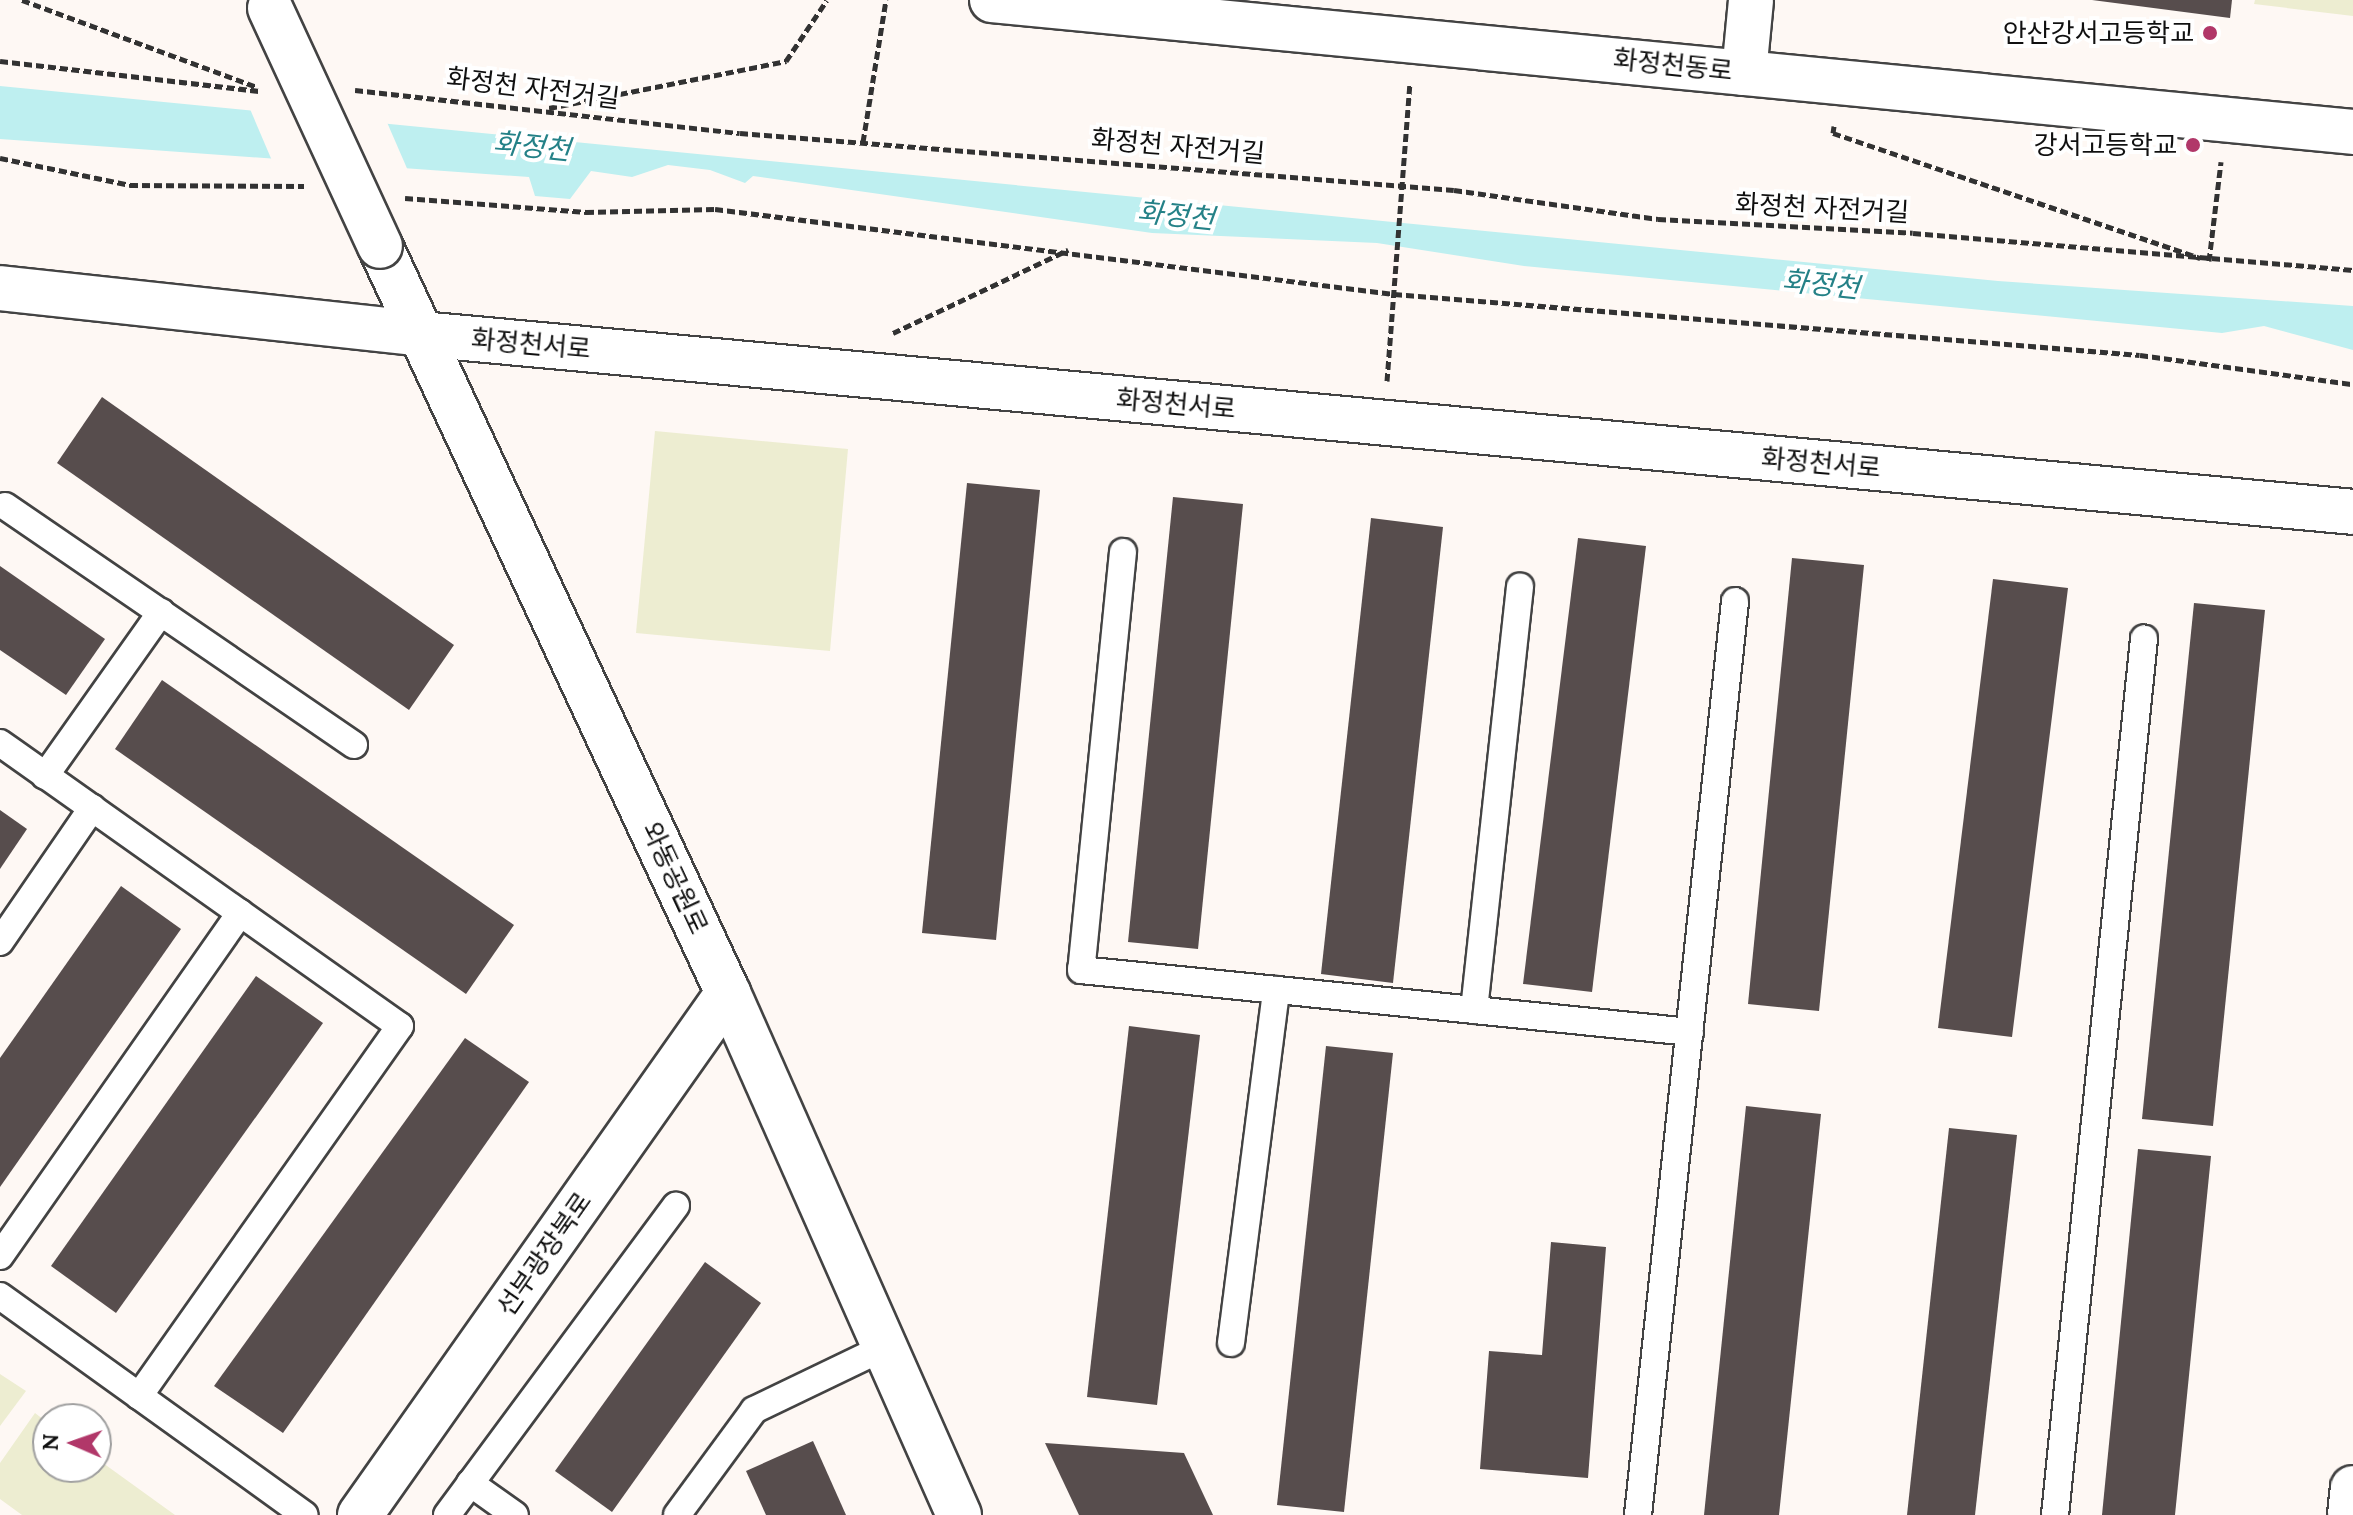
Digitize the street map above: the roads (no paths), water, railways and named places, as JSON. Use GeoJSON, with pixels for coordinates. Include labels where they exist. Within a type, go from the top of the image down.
{"type":"FeatureCollection","features":[{"type":"Feature","properties":{"kind":"street","name":"화정천동로"},"geometry":{"type":"LineString","coordinates":[[992,0],[1113,6],[1414,40],[2353,132]]}},
{"type":"Feature","properties":{"kind":"street"},"geometry":{"type":"LineString","coordinates":[[1744,73],[1751,0]]}},
{"type":"Feature","properties":{"kind":"street","name":"와동공원로"},"geometry":{"type":"LineString","coordinates":[[268,4],[728,993],[959,1515]]}},
{"type":"Feature","properties":{"kind":"street","name":"화정천서로"},"geometry":{"type":"LineString","coordinates":[[0,288],[421,334],[2353,512]]}},
{"type":"Feature","properties":{"kind":"street","name":"선부광장북로"},"geometry":{"type":"LineString","coordinates":[[360,1515],[728,993]]}},
{"type":"Feature","properties":{"kind":"street"},"geometry":{"type":"LineString","coordinates":[[2350,1515],[2353,1488]]}},
{"type":"Feature","properties":{"kind":"lane"},"geometry":{"type":"LineString","coordinates":[[5,506],[354,745]]}},
{"type":"Feature","properties":{"kind":"lane"},"geometry":{"type":"LineString","coordinates":[[1123,552],[1081,970],[1690,1032]]}},
{"type":"Feature","properties":{"kind":"lane"},"geometry":{"type":"LineString","coordinates":[[1474,1010],[1520,586]]}},
{"type":"Feature","properties":{"kind":"lane"},"geometry":{"type":"LineString","coordinates":[[1638,1515],[1735,601]]}},
{"type":"Feature","properties":{"kind":"lane"},"geometry":{"type":"LineString","coordinates":[[45,776],[161,612]]}},
{"type":"Feature","properties":{"kind":"lane"},"geometry":{"type":"LineString","coordinates":[[2055,1515],[2144,639]]}},
{"type":"Feature","properties":{"kind":"lane"},"geometry":{"type":"LineString","coordinates":[[0,743],[400,1026],[139,1396]]}},
{"type":"Feature","properties":{"kind":"lane"},"geometry":{"type":"LineString","coordinates":[[0,942],[92,808]]}},
{"type":"Feature","properties":{"kind":"lane"},"geometry":{"type":"LineString","coordinates":[[0,1256],[240,913]]}},
{"type":"Feature","properties":{"kind":"lane"},"geometry":{"type":"LineString","coordinates":[[1231,1343],[1276,990]]}},
{"type":"Feature","properties":{"kind":"lane"},"geometry":{"type":"LineString","coordinates":[[447,1515],[676,1206]]}},
{"type":"Feature","properties":{"kind":"lane"},"geometry":{"type":"LineString","coordinates":[[0,1296],[305,1515]]}},
{"type":"Feature","properties":{"kind":"lane"},"geometry":{"type":"LineString","coordinates":[[677,1515],[754,1410],[883,1348]]}},
{"type":"Feature","properties":{"kind":"lane"},"geometry":{"type":"LineString","coordinates":[[470,1483],[515,1515]]}},
{"type":"Feature","properties":{"kind":"water","name":"화정천"},"geometry":{"type":"Polygon","coordinates":[[[0,86],[1998,281],[2353,306],[2353,350],[2264,326],[2222,333],[1524,266],[1377,243],[1152,233],[753,176],[745,183],[710,170],[668,165],[632,177],[591,171],[570,199],[535,196],[529,177],[0,139],[0,86]]]}},
{"type":"Feature","properties":{"kind":"place","name":"안산강서고등학교"},"geometry":{"type":"Point","coordinates":[2210,33]}},
{"type":"Feature","properties":{"kind":"place","name":"강서고등학교"},"geometry":{"type":"Point","coordinates":[2193,145]}}]}
